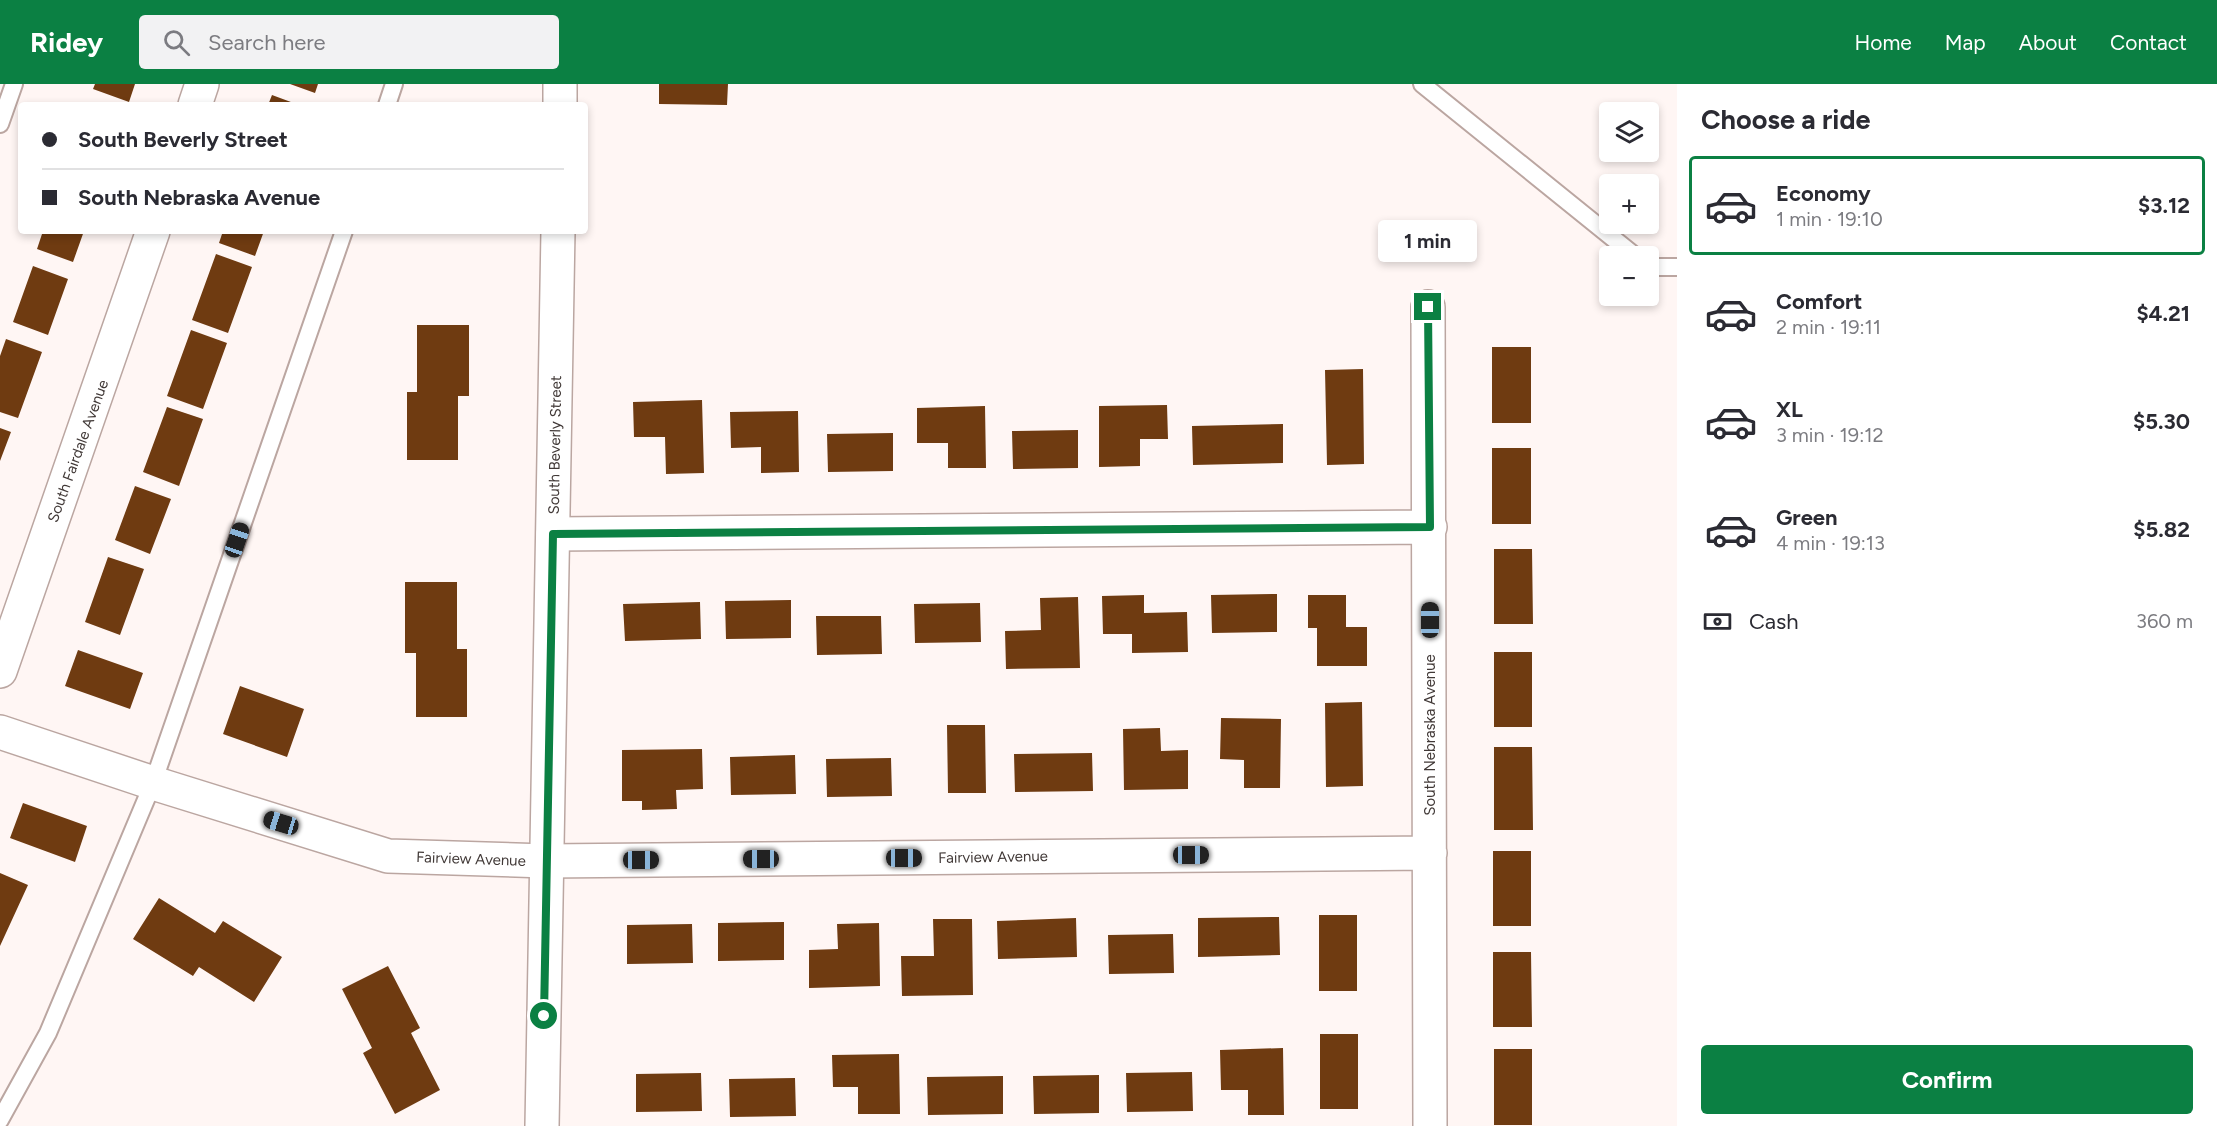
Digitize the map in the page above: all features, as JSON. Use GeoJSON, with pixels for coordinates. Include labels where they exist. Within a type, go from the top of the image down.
{"type":"FeatureCollection","features":[{"type":"Feature","properties":{"kind":"street"},"geometry":{"type":"LineString","coordinates":[[196,102],[202,84]]}},
{"type":"Feature","properties":{"kind":"street"},"geometry":{"type":"LineString","coordinates":[[560,84],[560,102]]}},
{"type":"Feature","properties":{"kind":"street","name":"South Fairdale Avenue"},"geometry":{"type":"LineString","coordinates":[[0,670],[152,234]]}},
{"type":"Feature","properties":{"kind":"street","name":"South Beverly Street"},"geometry":{"type":"LineString","coordinates":[[543,1126],[558,234]]}},
{"type":"Feature","properties":{"kind":"street","name":"South Nebraska Avenue"},"geometry":{"type":"LineString","coordinates":[[1428,307],[1430,1126]]}},
{"type":"Feature","properties":{"kind":"street"},"geometry":{"type":"LineString","coordinates":[[553,534],[1430,527]]}},
{"type":"Feature","properties":{"kind":"street","name":"Fairview Avenue"},"geometry":{"type":"LineString","coordinates":[[0,732],[153,783],[388,855],[546,861],[1430,853]]}},
{"type":"Feature","properties":{"kind":"lane"},"geometry":{"type":"LineString","coordinates":[[0,124],[14,84]]}},
{"type":"Feature","properties":{"kind":"lane"},"geometry":{"type":"LineString","coordinates":[[388,102],[394,84]]}},
{"type":"Feature","properties":{"kind":"lane"},"geometry":{"type":"LineString","coordinates":[[1422,84],[1623,246]]}},
{"type":"Feature","properties":{"kind":"lane"},"geometry":{"type":"LineString","coordinates":[[0,1120],[48,1033],[153,783],[343,234]]}},
{"type":"Feature","properties":{"kind":"lane"},"geometry":{"type":"LineString","coordinates":[[1659,267],[1677,267]]}},
{"type":"Feature","properties":{"kind":"building"},"geometry":{"type":"Polygon","coordinates":[[[95,84],[135,84],[129,102],[93,89],[95,84]]]}},
{"type":"Feature","properties":{"kind":"building"},"geometry":{"type":"Polygon","coordinates":[[[290,84],[318,84],[315,93],[290,84]]]}},
{"type":"Feature","properties":{"kind":"building"},"geometry":{"type":"Polygon","coordinates":[[[659,84],[728,84],[727,105],[659,104],[659,84]]]}},
{"type":"Feature","properties":{"kind":"building"},"geometry":{"type":"Polygon","coordinates":[[[272,95],[291,102],[269,102],[272,95]]]}},
{"type":"Feature","properties":{"kind":"building"},"geometry":{"type":"Polygon","coordinates":[[[42,234],[83,234],[73,262],[37,249],[42,234]]]}},
{"type":"Feature","properties":{"kind":"building"},"geometry":{"type":"Polygon","coordinates":[[[222,234],[263,234],[255,256],[219,243],[222,234]]]}},
{"type":"Feature","properties":{"kind":"building"},"geometry":{"type":"Polygon","coordinates":[[[216,254],[252,267],[228,333],[192,320],[216,254]]]}},
{"type":"Feature","properties":{"kind":"building"},"geometry":{"type":"Polygon","coordinates":[[[33,266],[68,279],[48,335],[13,322],[33,266]]]}},
{"type":"Feature","properties":{"kind":"building"},"geometry":{"type":"Polygon","coordinates":[[[417,325],[469,325],[469,396],[458,396],[458,460],[407,460],[407,392],[417,392],[417,325]]]}},
{"type":"Feature","properties":{"kind":"building"},"geometry":{"type":"Polygon","coordinates":[[[191,330],[227,343],[203,409],[167,396],[191,330]]]}},
{"type":"Feature","properties":{"kind":"building"},"geometry":{"type":"Polygon","coordinates":[[[6,339],[42,352],[18,418],[0,412],[0,356],[6,339]]]}},
{"type":"Feature","properties":{"kind":"building"},"geometry":{"type":"Polygon","coordinates":[[[1492,347],[1531,347],[1531,423],[1492,423],[1492,347]]]}},
{"type":"Feature","properties":{"kind":"building"},"geometry":{"type":"Polygon","coordinates":[[[1363,369],[1364,464],[1327,465],[1325,370],[1363,369]]]}},
{"type":"Feature","properties":{"kind":"building"},"geometry":{"type":"Polygon","coordinates":[[[702,400],[704,473],[666,474],[665,437],[634,437],[633,402],[702,400]]]}},
{"type":"Feature","properties":{"kind":"building"},"geometry":{"type":"Polygon","coordinates":[[[1167,405],[1168,439],[1140,439],[1140,466],[1099,467],[1099,406],[1167,405]]]}},
{"type":"Feature","properties":{"kind":"building"},"geometry":{"type":"Polygon","coordinates":[[[985,406],[986,468],[948,468],[948,443],[917,443],[917,408],[985,406]]]}},
{"type":"Feature","properties":{"kind":"building"},"geometry":{"type":"Polygon","coordinates":[[[167,407],[203,419],[179,486],[143,472],[167,407]]]}},
{"type":"Feature","properties":{"kind":"building"},"geometry":{"type":"Polygon","coordinates":[[[798,411],[799,472],[761,473],[761,447],[731,448],[730,412],[798,411]]]}},
{"type":"Feature","properties":{"kind":"building"},"geometry":{"type":"Polygon","coordinates":[[[1283,424],[1283,463],[1193,465],[1192,426],[1283,424]]]}},
{"type":"Feature","properties":{"kind":"building"},"geometry":{"type":"Polygon","coordinates":[[[0,428],[11,432],[0,461],[0,428]]]}},
{"type":"Feature","properties":{"kind":"building"},"geometry":{"type":"Polygon","coordinates":[[[1078,430],[1078,468],[1013,469],[1012,431],[1078,430]]]}},
{"type":"Feature","properties":{"kind":"building"},"geometry":{"type":"Polygon","coordinates":[[[893,433],[893,471],[828,472],[827,434],[893,433]]]}},
{"type":"Feature","properties":{"kind":"building"},"geometry":{"type":"Polygon","coordinates":[[[1492,448],[1531,448],[1531,524],[1492,524],[1492,448]]]}},
{"type":"Feature","properties":{"kind":"building"},"geometry":{"type":"Polygon","coordinates":[[[135,486],[171,499],[150,554],[115,540],[135,486]]]}},
{"type":"Feature","properties":{"kind":"building"},"geometry":{"type":"Polygon","coordinates":[[[1494,549],[1532,549],[1533,624],[1494,624],[1494,549]]]}},
{"type":"Feature","properties":{"kind":"building"},"geometry":{"type":"Polygon","coordinates":[[[108,557],[144,569],[120,635],[85,622],[108,557]]]}},
{"type":"Feature","properties":{"kind":"building"},"geometry":{"type":"Polygon","coordinates":[[[405,582],[457,582],[457,649],[467,649],[467,717],[416,717],[416,653],[405,653],[405,582]]]}},
{"type":"Feature","properties":{"kind":"building"},"geometry":{"type":"Polygon","coordinates":[[[1277,594],[1277,632],[1212,633],[1211,595],[1277,594]]]}},
{"type":"Feature","properties":{"kind":"building"},"geometry":{"type":"Polygon","coordinates":[[[1144,595],[1144,613],[1187,612],[1188,652],[1132,653],[1132,634],[1103,634],[1102,596],[1144,595]]]}},
{"type":"Feature","properties":{"kind":"building"},"geometry":{"type":"Polygon","coordinates":[[[1308,595],[1346,595],[1346,627],[1367,627],[1367,666],[1317,666],[1317,628],[1308,628],[1308,595]]]}},
{"type":"Feature","properties":{"kind":"building"},"geometry":{"type":"Polygon","coordinates":[[[1078,597],[1080,668],[1006,669],[1005,631],[1041,630],[1040,598],[1078,597]]]}},
{"type":"Feature","properties":{"kind":"building"},"geometry":{"type":"Polygon","coordinates":[[[791,600],[791,638],[726,639],[725,601],[791,600]]]}},
{"type":"Feature","properties":{"kind":"building"},"geometry":{"type":"Polygon","coordinates":[[[700,602],[701,639],[625,641],[623,604],[700,602]]]}},
{"type":"Feature","properties":{"kind":"building"},"geometry":{"type":"Polygon","coordinates":[[[980,603],[981,642],[915,643],[914,604],[980,603]]]}},
{"type":"Feature","properties":{"kind":"building"},"geometry":{"type":"Polygon","coordinates":[[[816,616],[881,616],[882,654],[817,655],[816,616]]]}},
{"type":"Feature","properties":{"kind":"building"},"geometry":{"type":"Polygon","coordinates":[[[78,650],[143,673],[130,709],[65,686],[78,650]]]}},
{"type":"Feature","properties":{"kind":"building"},"geometry":{"type":"Polygon","coordinates":[[[1494,652],[1532,652],[1532,727],[1494,727],[1494,652]]]}},
{"type":"Feature","properties":{"kind":"building"},"geometry":{"type":"Polygon","coordinates":[[[240,686],[304,709],[287,757],[223,734],[240,686]]]}},
{"type":"Feature","properties":{"kind":"building"},"geometry":{"type":"Polygon","coordinates":[[[1362,702],[1363,786],[1326,787],[1325,703],[1362,702]]]}},
{"type":"Feature","properties":{"kind":"building"},"geometry":{"type":"Polygon","coordinates":[[[1221,718],[1281,719],[1280,788],[1244,788],[1244,760],[1220,759],[1221,718]]]}},
{"type":"Feature","properties":{"kind":"building"},"geometry":{"type":"Polygon","coordinates":[[[947,725],[985,725],[986,793],[948,793],[947,725]]]}},
{"type":"Feature","properties":{"kind":"building"},"geometry":{"type":"Polygon","coordinates":[[[1160,728],[1161,751],[1188,750],[1188,789],[1124,790],[1123,729],[1160,728]]]}},
{"type":"Feature","properties":{"kind":"building"},"geometry":{"type":"Polygon","coordinates":[[[1494,747],[1532,747],[1533,830],[1494,830],[1494,747]]]}},
{"type":"Feature","properties":{"kind":"building"},"geometry":{"type":"Polygon","coordinates":[[[702,749],[703,789],[676,790],[677,809],[642,810],[642,801],[622,801],[622,750],[702,749]]]}},
{"type":"Feature","properties":{"kind":"building"},"geometry":{"type":"Polygon","coordinates":[[[1092,753],[1093,791],[1015,792],[1014,754],[1092,753]]]}},
{"type":"Feature","properties":{"kind":"building"},"geometry":{"type":"Polygon","coordinates":[[[795,755],[796,794],[731,795],[730,757],[795,755]]]}},
{"type":"Feature","properties":{"kind":"building"},"geometry":{"type":"Polygon","coordinates":[[[891,758],[892,796],[827,797],[826,759],[891,758]]]}},
{"type":"Feature","properties":{"kind":"building"},"geometry":{"type":"Polygon","coordinates":[[[23,803],[87,826],[75,862],[10,838],[23,803]]]}},
{"type":"Feature","properties":{"kind":"building"},"geometry":{"type":"Polygon","coordinates":[[[1493,851],[1531,851],[1531,926],[1493,926],[1493,851]]]}},
{"type":"Feature","properties":{"kind":"building"},"geometry":{"type":"Polygon","coordinates":[[[0,873],[28,885],[0,946],[0,873]]]}},
{"type":"Feature","properties":{"kind":"building"},"geometry":{"type":"Polygon","coordinates":[[[159,898],[215,933],[223,921],[282,957],[254,1002],[199,967],[193,976],[133,939],[159,898]]]}},
{"type":"Feature","properties":{"kind":"building"},"geometry":{"type":"Polygon","coordinates":[[[1319,915],[1357,915],[1357,991],[1319,991],[1319,915]]]}},
{"type":"Feature","properties":{"kind":"building"},"geometry":{"type":"Polygon","coordinates":[[[1279,917],[1280,955],[1198,957],[1198,918],[1279,917]]]}},
{"type":"Feature","properties":{"kind":"building"},"geometry":{"type":"Polygon","coordinates":[[[1076,918],[1077,957],[998,959],[997,921],[1076,918]]]}},
{"type":"Feature","properties":{"kind":"building"},"geometry":{"type":"Polygon","coordinates":[[[933,919],[972,919],[973,995],[902,996],[901,956],[934,956],[933,919]]]}},
{"type":"Feature","properties":{"kind":"building"},"geometry":{"type":"Polygon","coordinates":[[[784,922],[784,960],[718,961],[718,923],[784,922]]]}},
{"type":"Feature","properties":{"kind":"building"},"geometry":{"type":"Polygon","coordinates":[[[879,923],[880,986],[809,988],[809,950],[838,949],[837,924],[879,923]]]}},
{"type":"Feature","properties":{"kind":"building"},"geometry":{"type":"Polygon","coordinates":[[[692,924],[693,963],[627,964],[627,925],[692,924]]]}},
{"type":"Feature","properties":{"kind":"building"},"geometry":{"type":"Polygon","coordinates":[[[1173,934],[1174,973],[1109,974],[1108,935],[1173,934]]]}},
{"type":"Feature","properties":{"kind":"building"},"geometry":{"type":"Polygon","coordinates":[[[1493,952],[1531,952],[1532,1027],[1493,1027],[1493,952]]]}},
{"type":"Feature","properties":{"kind":"building"},"geometry":{"type":"Polygon","coordinates":[[[388,966],[420,1028],[411,1033],[440,1090],[395,1114],[363,1053],[372,1048],[342,989],[388,966]]]}},
{"type":"Feature","properties":{"kind":"building"},"geometry":{"type":"Polygon","coordinates":[[[1320,1034],[1358,1034],[1358,1109],[1320,1109],[1320,1034]]]}},
{"type":"Feature","properties":{"kind":"building"},"geometry":{"type":"Polygon","coordinates":[[[1283,1048],[1284,1115],[1248,1115],[1248,1090],[1221,1090],[1220,1050],[1283,1048]]]}},
{"type":"Feature","properties":{"kind":"building"},"geometry":{"type":"Polygon","coordinates":[[[1494,1049],[1532,1049],[1532,1125],[1494,1125],[1494,1049]]]}},
{"type":"Feature","properties":{"kind":"building"},"geometry":{"type":"Polygon","coordinates":[[[899,1054],[900,1114],[858,1114],[858,1087],[833,1087],[832,1055],[899,1054]]]}},
{"type":"Feature","properties":{"kind":"building"},"geometry":{"type":"Polygon","coordinates":[[[1192,1072],[1193,1111],[1127,1112],[1126,1073],[1192,1072]]]}},
{"type":"Feature","properties":{"kind":"building"},"geometry":{"type":"Polygon","coordinates":[[[701,1073],[702,1111],[636,1112],[636,1074],[701,1073]]]}},
{"type":"Feature","properties":{"kind":"building"},"geometry":{"type":"Polygon","coordinates":[[[1099,1075],[1099,1113],[1034,1114],[1033,1076],[1099,1075]]]}},
{"type":"Feature","properties":{"kind":"building"},"geometry":{"type":"Polygon","coordinates":[[[1003,1076],[1003,1114],[928,1115],[927,1077],[1003,1076]]]}},
{"type":"Feature","properties":{"kind":"building"},"geometry":{"type":"Polygon","coordinates":[[[795,1078],[796,1116],[730,1117],[729,1079],[795,1078]]]}},
{"type":"Feature","properties":{"kind":"route"},"geometry":{"type":"LineString","coordinates":[[544,1016],[553,534],[1430,527],[1428,307]]}}]}
